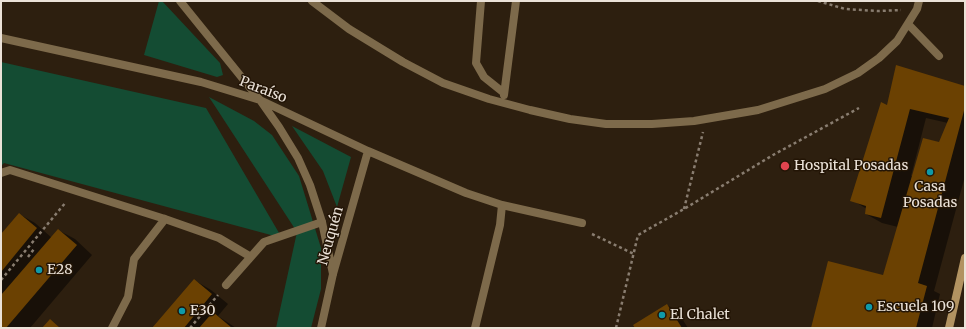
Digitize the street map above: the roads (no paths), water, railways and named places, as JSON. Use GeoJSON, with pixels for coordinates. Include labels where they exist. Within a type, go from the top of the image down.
{"type":"FeatureCollection","features":[{"type":"Feature","properties":{"kind":"main road"},"geometry":{"type":"LineString","coordinates":[[949,328],[965,258]]}},
{"type":"Feature","properties":{"kind":"street"},"geometry":{"type":"LineString","coordinates":[[180,1],[260,100],[298,158],[310,185],[322,222],[333,274]]}},
{"type":"Feature","properties":{"kind":"street"},"geometry":{"type":"LineString","coordinates":[[312,1],[349,29],[403,62],[443,83],[503,103],[570,119],[606,124],[652,124],[694,121],[758,110],[825,89],[858,73],[879,58],[897,41],[918,5]]}},
{"type":"Feature","properties":{"kind":"street"},"geometry":{"type":"LineString","coordinates":[[481,1],[476,63],[484,77],[504,93]]}},
{"type":"Feature","properties":{"kind":"street"},"geometry":{"type":"LineString","coordinates":[[503,103],[516,1]]}},
{"type":"Feature","properties":{"kind":"street"},"geometry":{"type":"LineString","coordinates":[[908,24],[939,56]]}},
{"type":"Feature","properties":{"kind":"street","name":"Paraíso"},"geometry":{"type":"LineString","coordinates":[[1,38],[201,82],[260,100],[368,151],[466,193],[502,205],[582,223]]}},
{"type":"Feature","properties":{"kind":"street","name":"Neuquén"},"geometry":{"type":"LineString","coordinates":[[321,328],[333,274],[368,151]]}},
{"type":"Feature","properties":{"kind":"street"},"geometry":{"type":"LineString","coordinates":[[1,173],[10,170],[165,219],[219,238],[251,257]]}},
{"type":"Feature","properties":{"kind":"street"},"geometry":{"type":"LineString","coordinates":[[475,328],[500,225],[502,205]]}},
{"type":"Feature","properties":{"kind":"street"},"geometry":{"type":"LineString","coordinates":[[112,328],[128,298],[134,259],[165,219]]}},
{"type":"Feature","properties":{"kind":"street"},"geometry":{"type":"LineString","coordinates":[[226,285],[264,242],[322,222]]}},
{"type":"Feature","properties":{"kind":"place","name":"Hospital Posadas"},"geometry":{"type":"Point","coordinates":[785,166]}},
{"type":"Feature","properties":{"kind":"place","name":"Casa Posadas"},"geometry":{"type":"Point","coordinates":[930,172]}},
{"type":"Feature","properties":{"kind":"place","name":"E28"},"geometry":{"type":"Point","coordinates":[39,270]}},
{"type":"Feature","properties":{"kind":"place","name":"Escuela 109"},"geometry":{"type":"Point","coordinates":[869,307]}},
{"type":"Feature","properties":{"kind":"place","name":"E30"},"geometry":{"type":"Point","coordinates":[182,311]}},
{"type":"Feature","properties":{"kind":"place","name":"El Chalet"},"geometry":{"type":"Point","coordinates":[662,315]}}]}
